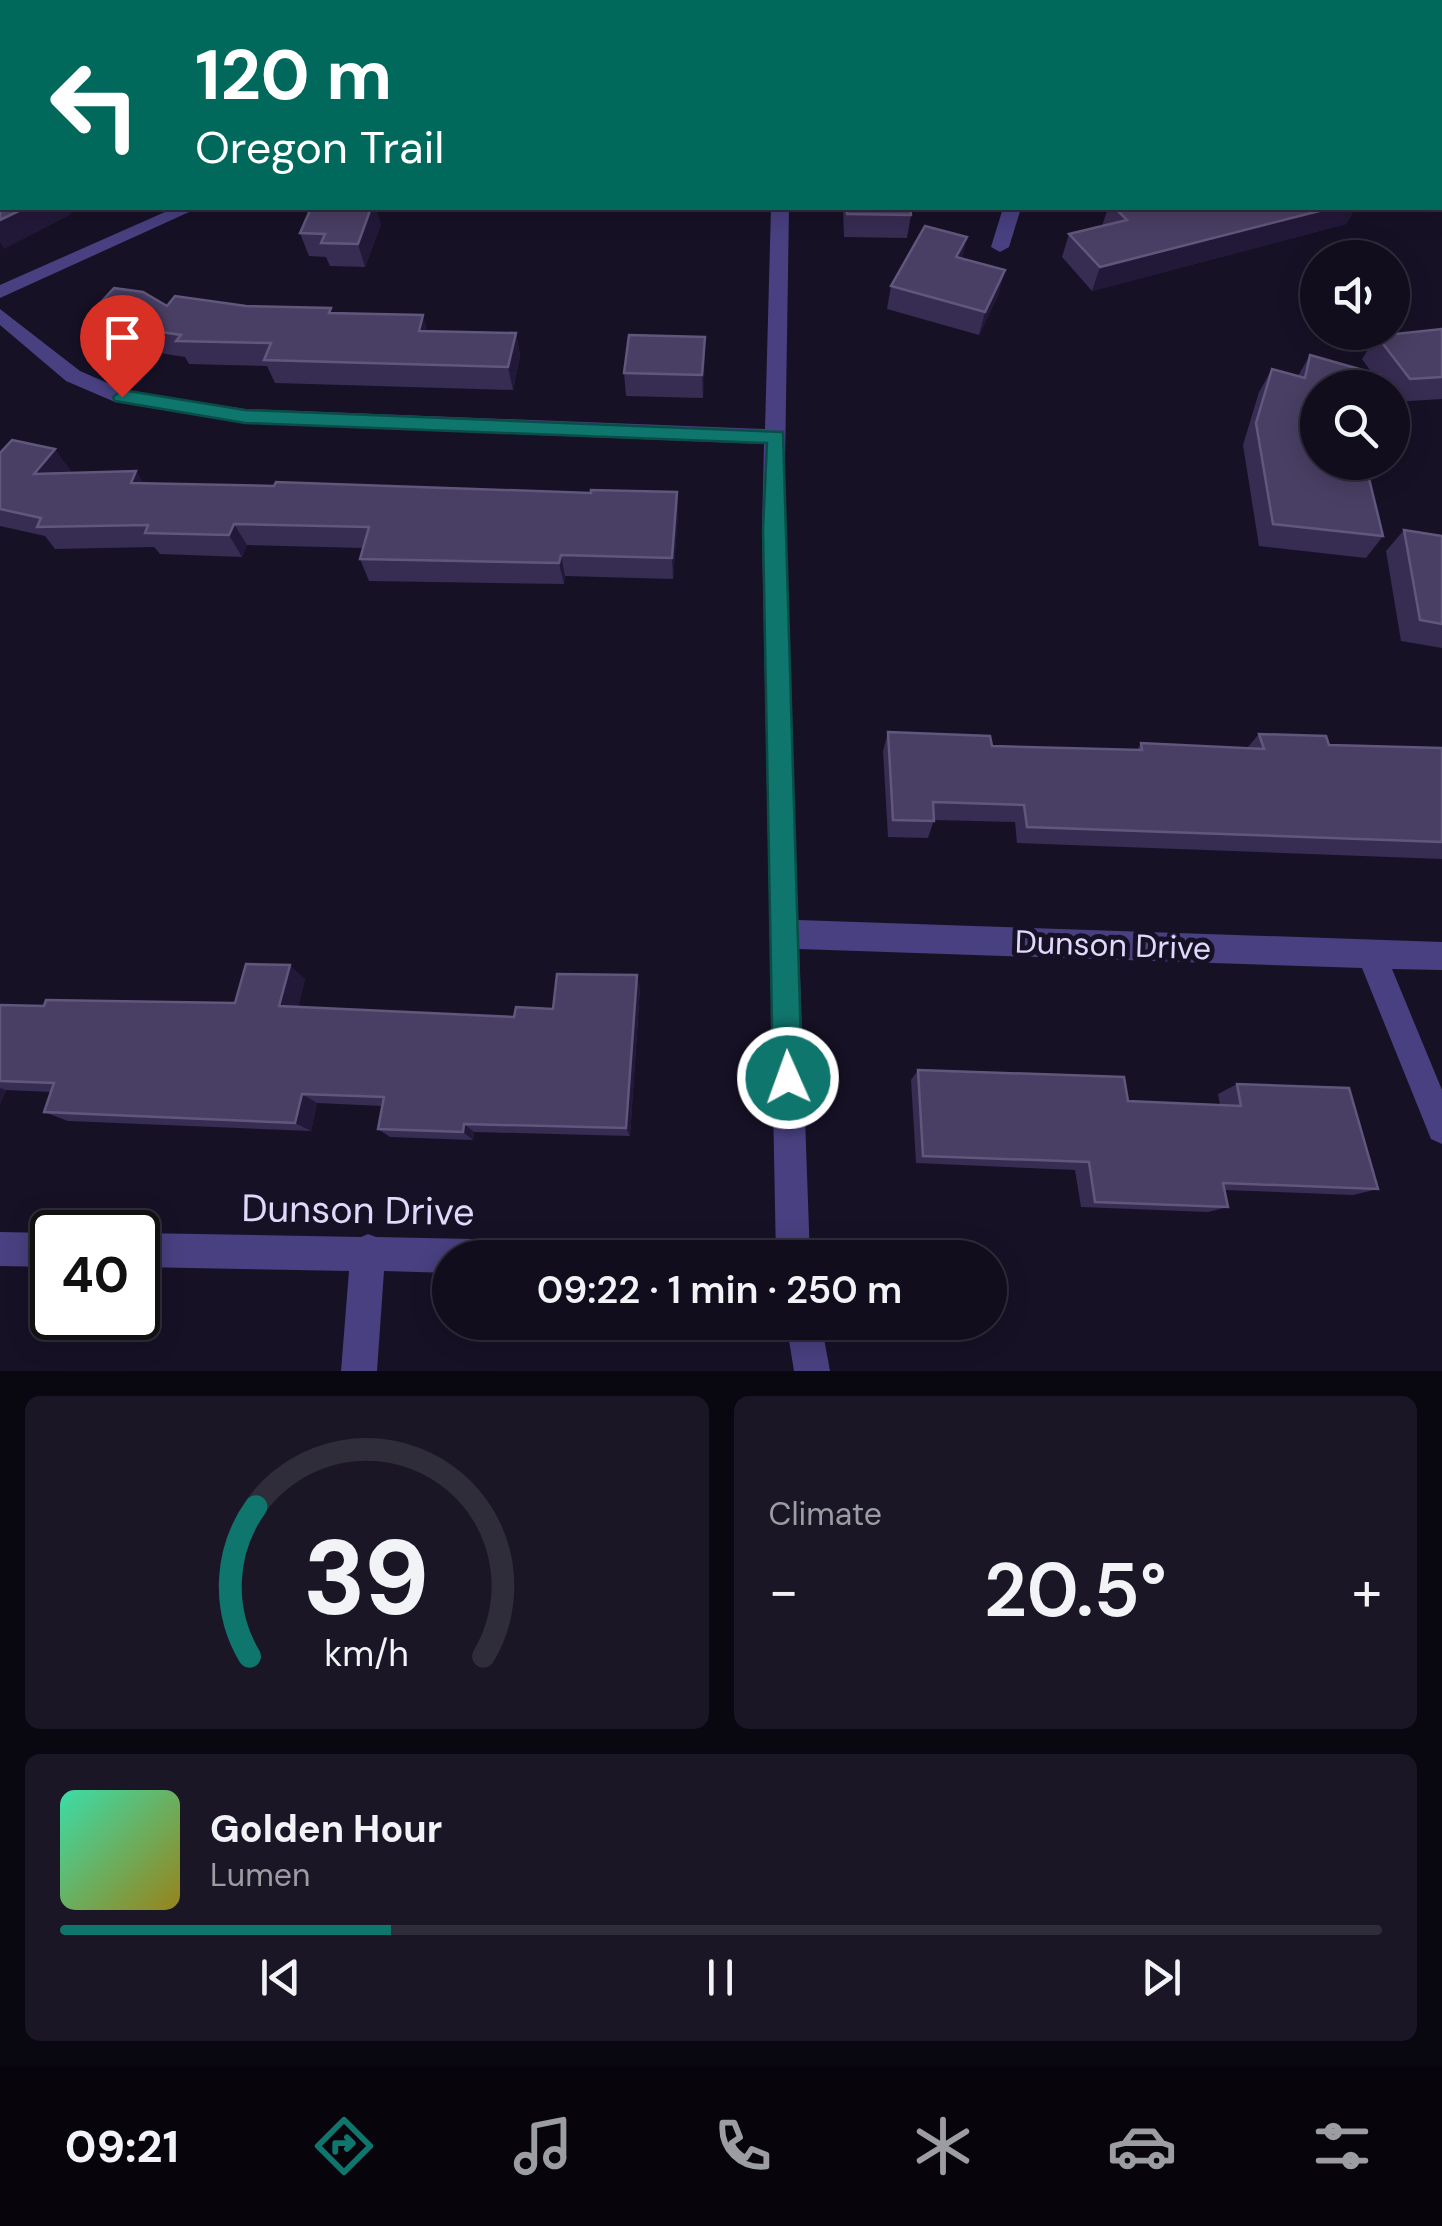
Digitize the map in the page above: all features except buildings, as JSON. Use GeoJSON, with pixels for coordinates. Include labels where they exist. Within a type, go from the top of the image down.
{"type":"FeatureCollection","features":[{"type":"Feature","properties":{"kind":"street"},"geometry":{"type":"LineString","coordinates":[[0,292],[152,220],[182,210]]}},
{"type":"Feature","properties":{"kind":"street"},"geometry":{"type":"LineString","coordinates":[[780,210],[773,530],[792,1240]]}},
{"type":"Feature","properties":{"kind":"street"},"geometry":{"type":"LineString","coordinates":[[1000,246],[1011,210]]}},
{"type":"Feature","properties":{"kind":"street"},"geometry":{"type":"LineString","coordinates":[[0,316],[73,376],[122,397],[227,414],[776,437]]}},
{"type":"Feature","properties":{"kind":"street","name":"Dunson Drive"},"geometry":{"type":"LineString","coordinates":[[783,934],[1442,956]]}},
{"type":"Feature","properties":{"kind":"street"},"geometry":{"type":"LineString","coordinates":[[1371,954],[1442,1128]]}},
{"type":"Feature","properties":{"kind":"street"},"geometry":{"type":"LineString","coordinates":[[0,1249],[30,1250]]}},
{"type":"Feature","properties":{"kind":"street","name":"Dunson Drive"},"geometry":{"type":"LineString","coordinates":[[160,1250],[432,1253]]}},
{"type":"Feature","properties":{"kind":"street"},"geometry":{"type":"LineString","coordinates":[[359,1371],[368,1251]]}},
{"type":"Feature","properties":{"kind":"street"},"geometry":{"type":"LineString","coordinates":[[806,1340],[812,1371]]}},
{"type":"Feature","properties":{"kind":"route"},"geometry":{"type":"LineString","coordinates":[[122,397],[245,416],[776,437],[773,530],[788,1078]]}}]}
